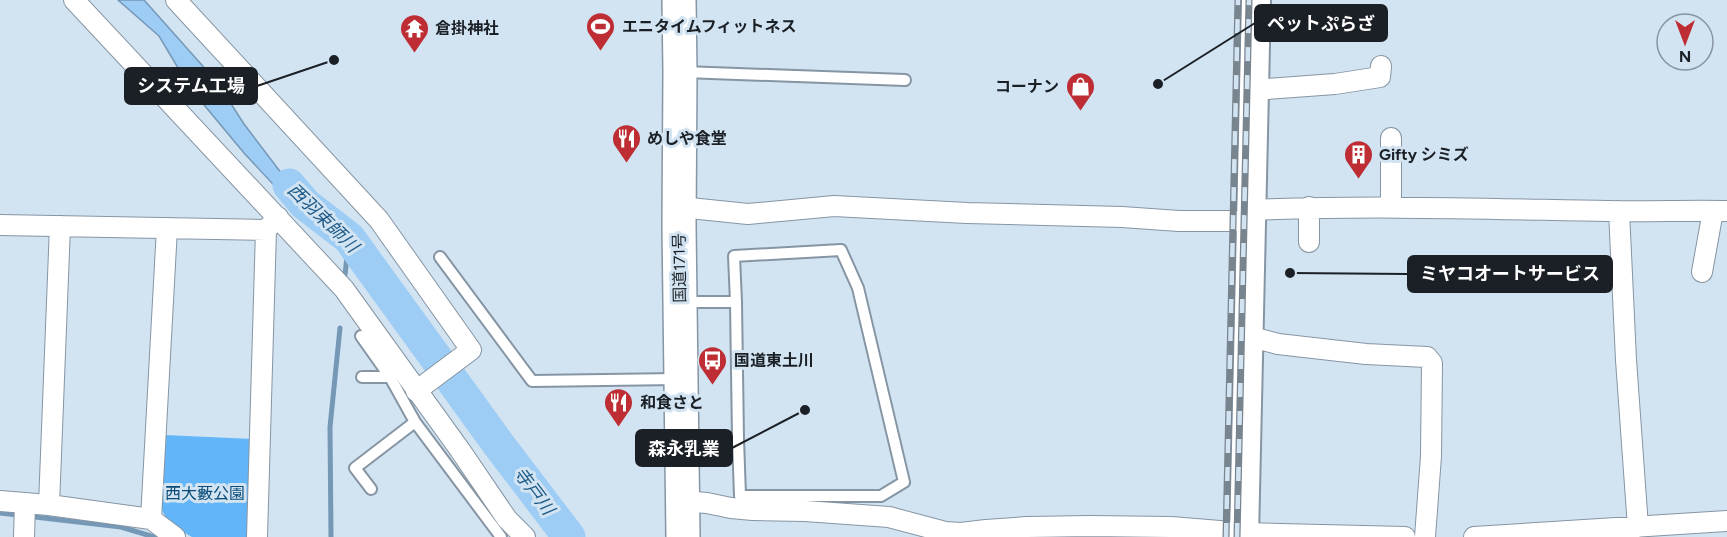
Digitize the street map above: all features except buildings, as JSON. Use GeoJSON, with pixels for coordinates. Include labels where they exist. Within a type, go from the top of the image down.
{"type":"FeatureCollection","features":[{"type":"Feature","properties":{"kind":"highway","name":"国道171号"},"geometry":{"type":"LineString","coordinates":[[679,0],[682,537]]}},
{"type":"Feature","properties":{"kind":"street"},"geometry":{"type":"LineString","coordinates":[[74,0],[272,224],[344,289],[507,519],[525,537]]}},
{"type":"Feature","properties":{"kind":"street"},"geometry":{"type":"LineString","coordinates":[[176,0],[379,220],[471,350],[416,391]]}},
{"type":"Feature","properties":{"kind":"street"},"geometry":{"type":"LineString","coordinates":[[1244,535],[1256,0]]}},
{"type":"Feature","properties":{"kind":"street"},"geometry":{"type":"LineString","coordinates":[[1253,90],[1326,85],[1380,76],[1381,66]]}},
{"type":"Feature","properties":{"kind":"street"},"geometry":{"type":"LineString","coordinates":[[1391,138],[1391,207]]}},
{"type":"Feature","properties":{"kind":"street"},"geometry":{"type":"LineString","coordinates":[[680,207],[748,214],[834,206],[1179,221],[1252,216],[1310,207],[1720,211],[1702,272]]}},
{"type":"Feature","properties":{"kind":"street"},"geometry":{"type":"LineString","coordinates":[[1309,242],[1310,207]]}},
{"type":"Feature","properties":{"kind":"street"},"geometry":{"type":"LineString","coordinates":[[1619,211],[1638,527]]}},
{"type":"Feature","properties":{"kind":"street"},"geometry":{"type":"LineString","coordinates":[[0,225],[167,228],[272,224]]}},
{"type":"Feature","properties":{"kind":"street"},"geometry":{"type":"LineString","coordinates":[[257,537],[272,224]]}},
{"type":"Feature","properties":{"kind":"street"},"geometry":{"type":"LineString","coordinates":[[49,505],[60,226]]}},
{"type":"Feature","properties":{"kind":"street"},"geometry":{"type":"LineString","coordinates":[[151,519],[167,228]]}},
{"type":"Feature","properties":{"kind":"street"},"geometry":{"type":"LineString","coordinates":[[1248,336],[1278,344],[1366,354],[1428,357],[1431,363],[1431,456],[1425,537]]}},
{"type":"Feature","properties":{"kind":"street"},"geometry":{"type":"LineString","coordinates":[[0,501],[49,505],[151,519],[175,537]]}},
{"type":"Feature","properties":{"kind":"street"},"geometry":{"type":"LineString","coordinates":[[682,501],[707,502],[753,510],[889,517],[945,532],[962,534],[1027,527],[1090,526],[1171,527],[1244,535],[1405,537]]}},
{"type":"Feature","properties":{"kind":"street"},"geometry":{"type":"LineString","coordinates":[[24,537],[25,503]]}},
{"type":"Feature","properties":{"kind":"street"},"geometry":{"type":"LineString","coordinates":[[1474,537],[1638,527],[1670,531],[1727,521]]}},
{"type":"Feature","properties":{"kind":"lane"},"geometry":{"type":"LineString","coordinates":[[680,72],[905,80]]}},
{"type":"Feature","properties":{"kind":"lane"},"geometry":{"type":"LineString","coordinates":[[841,250],[858,288],[904,482],[881,495],[740,496],[736,302],[734,256],[841,250]]}},
{"type":"Feature","properties":{"kind":"lane"},"geometry":{"type":"LineString","coordinates":[[440,257],[532,381],[681,379]]}},
{"type":"Feature","properties":{"kind":"lane"},"geometry":{"type":"LineString","coordinates":[[680,302],[736,302]]}},
{"type":"Feature","properties":{"kind":"lane"},"geometry":{"type":"LineString","coordinates":[[361,336],[390,377],[415,422],[501,537]]}},
{"type":"Feature","properties":{"kind":"lane"},"geometry":{"type":"LineString","coordinates":[[362,377],[390,377]]}},
{"type":"Feature","properties":{"kind":"lane"},"geometry":{"type":"LineString","coordinates":[[371,489],[355,468],[415,422]]}},
{"type":"Feature","properties":{"kind":"lane"},"geometry":{"type":"LineString","coordinates":[[681,440],[738,439]]}},
{"type":"Feature","properties":{"kind":"green space","name":"西大藪公園"},"geometry":{"type":"Polygon","coordinates":[[[164,435],[252,439],[248,535],[246,537],[192,537],[169,524],[161,508],[164,435]]]}},
{"type":"Feature","properties":{"kind":"shaded area"},"geometry":{"type":"Polygon","coordinates":[[[118,0],[144,0],[217,82],[244,124],[285,178],[308,202],[329,213],[318,219],[296,209],[244,153],[190,88],[159,36],[118,0]]]}},
{"type":"Feature","properties":{"kind":"waterway","name":"西羽束師川"},"geometry":{"type":"LineString","coordinates":[[289,185],[305,204],[349,238],[499,445],[569,537]]}},
{"type":"Feature","properties":{"kind":"waterway"},"geometry":{"type":"LineString","coordinates":[[345,275],[349,238]]}},
{"type":"Feature","properties":{"kind":"waterway"},"geometry":{"type":"LineString","coordinates":[[331,537],[330,427],[340,328]]}},
{"type":"Feature","properties":{"kind":"waterway"},"geometry":{"type":"LineString","coordinates":[[0,513],[121,527],[154,537]]}},
{"type":"Feature","properties":{"kind":"railway"},"geometry":{"type":"LineString","coordinates":[[1226,537],[1238,0]]}},
{"type":"Feature","properties":{"kind":"railway"},"geometry":{"type":"LineString","coordinates":[[1237,537],[1249,0]]}},
{"type":"Feature","properties":{"kind":"place","name":"エニタイムフィットネス"},"geometry":{"type":"Point","coordinates":[601,52]}},
{"type":"Feature","properties":{"kind":"place","name":"倉掛神社"},"geometry":{"type":"Point","coordinates":[414,54]}},
{"type":"Feature","properties":{"kind":"place","name":"システム工場"},"geometry":{"type":"Point","coordinates":[334,60]}},
{"type":"Feature","properties":{"kind":"place","name":"ペットぷらざ"},"geometry":{"type":"Point","coordinates":[1158,84]}},
{"type":"Feature","properties":{"kind":"place","name":"コーナン"},"geometry":{"type":"Point","coordinates":[1080,112]}},
{"type":"Feature","properties":{"kind":"place","name":"めしや食堂"},"geometry":{"type":"Point","coordinates":[626,164]}},
{"type":"Feature","properties":{"kind":"place","name":"Gifty シミズ"},"geometry":{"type":"Point","coordinates":[1358,180]}},
{"type":"Feature","properties":{"kind":"place","name":"ミヤコオートサービス"},"geometry":{"type":"Point","coordinates":[1290,273]}},
{"type":"Feature","properties":{"kind":"place","name":"国道東土川"},"geometry":{"type":"Point","coordinates":[713,386]}},
{"type":"Feature","properties":{"kind":"place","name":"森永乳業"},"geometry":{"type":"Point","coordinates":[805,410]}},
{"type":"Feature","properties":{"kind":"place","name":"和食さと"},"geometry":{"type":"Point","coordinates":[619,428]}},
{"type":"Feature","properties":{"kind":"water label","name":"寺戸川"},"geometry":{"type":"Point","coordinates":[534,491]}}]}
